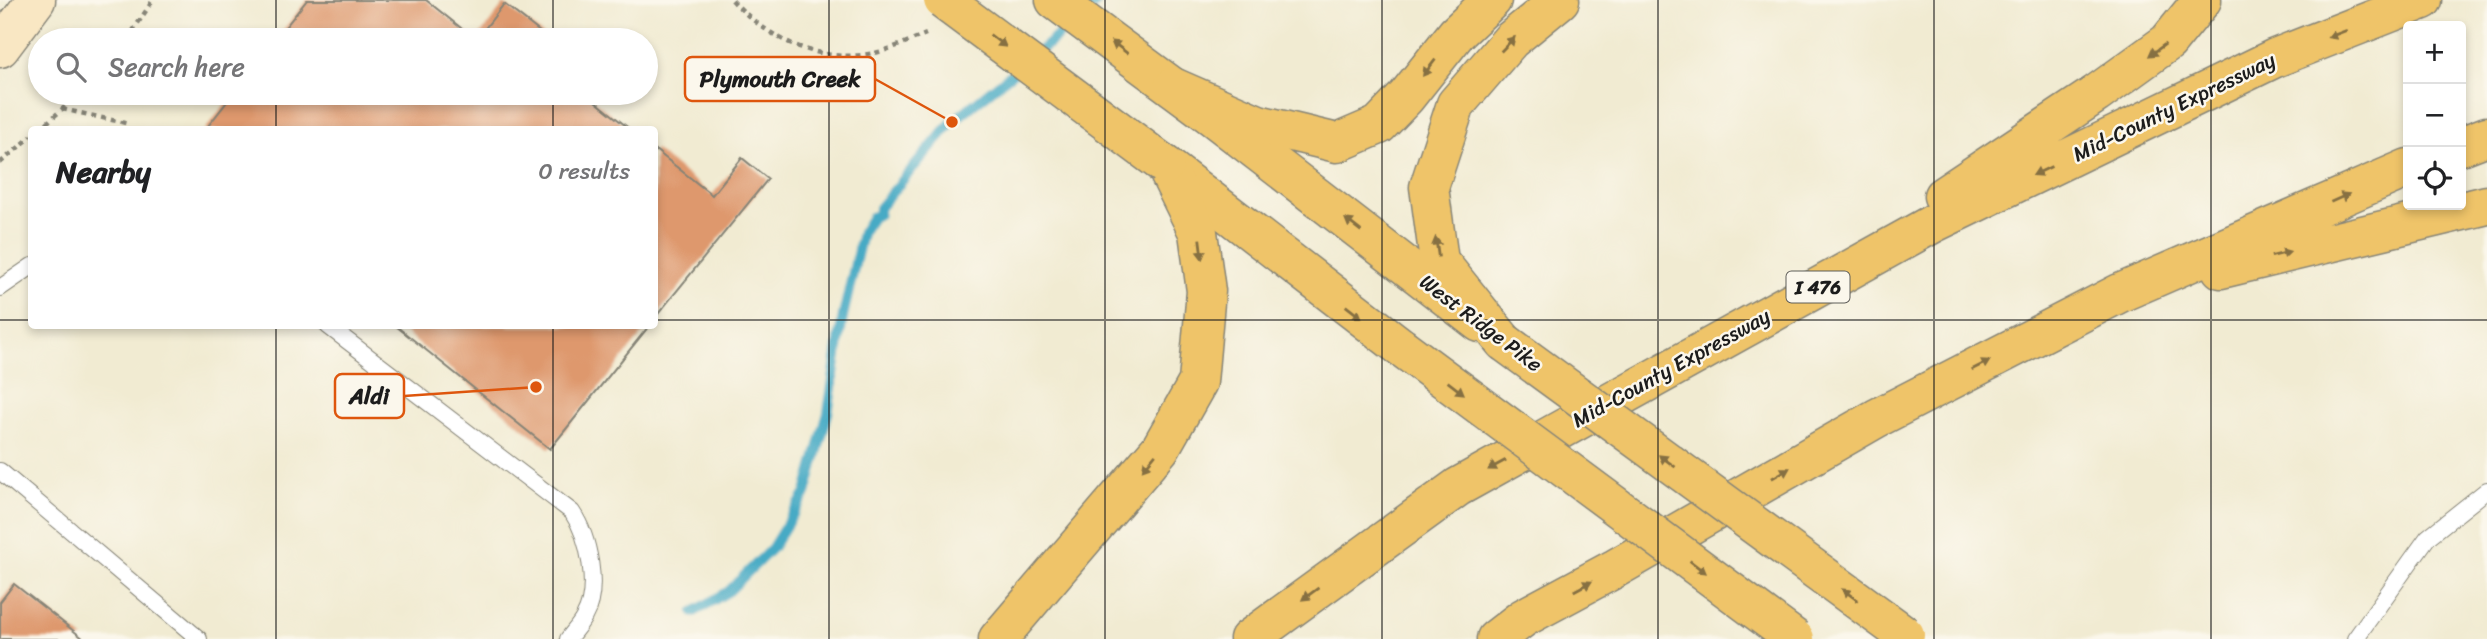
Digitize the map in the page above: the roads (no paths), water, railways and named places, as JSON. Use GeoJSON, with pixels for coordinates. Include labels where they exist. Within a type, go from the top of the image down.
{"type":"FeatureCollection","features":[{"type":"Feature","properties":{"kind":"main road"},"geometry":{"type":"LineString","coordinates":[[1055,0],[1173,87],[1218,112],[1336,143],[1378,125],[1406,97],[1456,34],[1492,0]]}},
{"type":"Feature","properties":{"kind":"main road"},"geometry":{"type":"LineString","coordinates":[[1504,342],[1439,261],[1429,187],[1456,104],[1511,40],[1560,0]]}},
{"type":"Feature","properties":{"kind":"main road"},"geometry":{"type":"LineString","coordinates":[[1753,323],[2096,94],[2168,42],[2202,0]]}},
{"type":"Feature","properties":{"kind":"main road","name":"Mid-County Expressway"},"geometry":{"type":"LineString","coordinates":[[1249,639],[1458,486],[1934,223],[2275,58],[2423,0]]}},
{"type":"Feature","properties":{"kind":"main road"},"geometry":{"type":"LineString","coordinates":[[936,16],[1165,165],[1401,348],[1795,639]]}},
{"type":"Feature","properties":{"kind":"main road","name":"West Ridge Pike"},"geometry":{"type":"LineString","coordinates":[[1218,112],[1504,342],[1908,637]]}},
{"type":"Feature","properties":{"kind":"main road"},"geometry":{"type":"LineString","coordinates":[[2466,144],[2487,136]]}},
{"type":"Feature","properties":{"kind":"main road"},"geometry":{"type":"LineString","coordinates":[[998,639],[1160,449],[1198,382],[1206,291],[1198,232],[1165,165]]}},
{"type":"Feature","properties":{"kind":"main road"},"geometry":{"type":"LineString","coordinates":[[1507,632],[1877,418],[2120,293],[2403,170]]}},
{"type":"Feature","properties":{"kind":"main road"},"geometry":{"type":"LineString","coordinates":[[2120,293],[2487,205]]}},
{"type":"Feature","properties":{"kind":"street"},"geometry":{"type":"LineString","coordinates":[[0,48],[36,0]]}},
{"type":"Feature","properties":{"kind":"lane"},"geometry":{"type":"LineString","coordinates":[[0,288],[28,269]]}},
{"type":"Feature","properties":{"kind":"lane"},"geometry":{"type":"LineString","coordinates":[[332,329],[572,512],[581,526],[593,577],[586,615],[568,639]]}},
{"type":"Feature","properties":{"kind":"lane"},"geometry":{"type":"LineString","coordinates":[[0,471],[199,639]]}},
{"type":"Feature","properties":{"kind":"lane"},"geometry":{"type":"LineString","coordinates":[[2355,639],[2428,537],[2487,490]]}},
{"type":"Feature","properties":{"kind":"waterway"},"geometry":{"type":"LineString","coordinates":[[1033,57],[1099,0]]}},
{"type":"Feature","properties":{"kind":"waterway"},"geometry":{"type":"LineString","coordinates":[[694,612],[729,591],[772,548],[806,493],[828,413],[843,316],[862,233],[872,217],[879,214],[879,208],[952,122],[1020,67]]}},
{"type":"Feature","properties":{"kind":"place","name":"Plymouth Creek"},"geometry":{"type":"Point","coordinates":[952,122]}},
{"type":"Feature","properties":{"kind":"place","name":"Aldi"},"geometry":{"type":"Point","coordinates":[536,387]}}]}
